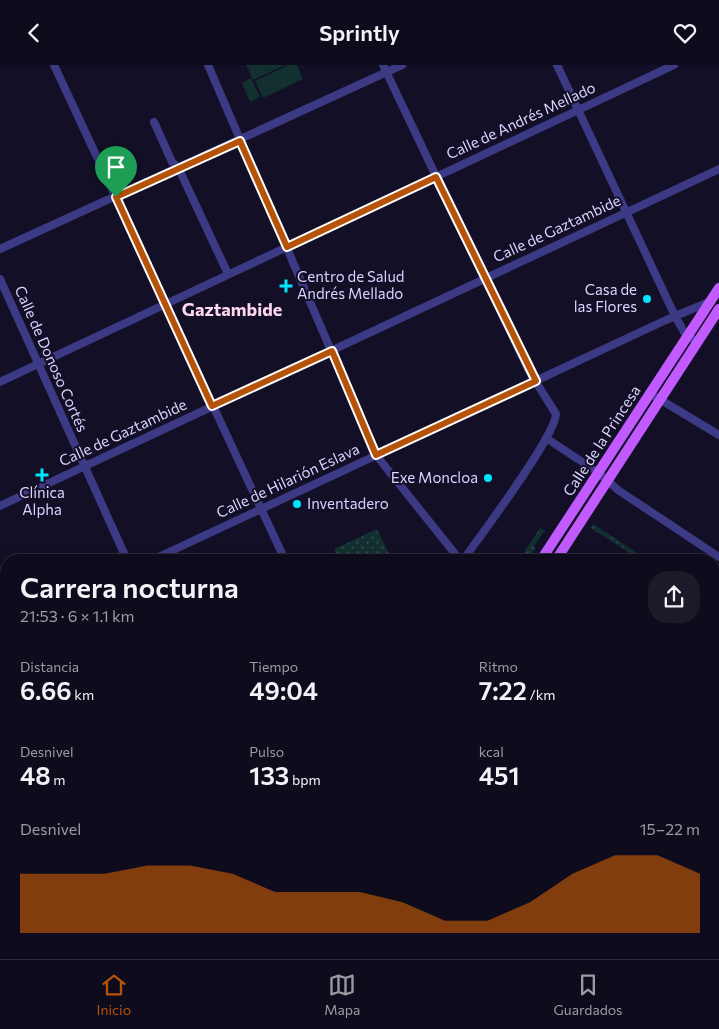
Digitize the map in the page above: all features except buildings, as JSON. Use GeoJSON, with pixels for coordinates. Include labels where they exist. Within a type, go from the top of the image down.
{"type":"FeatureCollection","features":[{"type":"Feature","properties":{"kind":"main road","name":"Calle de la Princesa"},"geometry":{"type":"LineString","coordinates":[[545,554],[719,288]]}},
{"type":"Feature","properties":{"kind":"main road","name":"Calle de la Princesa"},"geometry":{"type":"LineString","coordinates":[[560,554],[698,341],[717,315]]}},
{"type":"Feature","properties":{"kind":"street"},"geometry":{"type":"LineString","coordinates":[[54,65],[282,554]]}},
{"type":"Feature","properties":{"kind":"street"},"geometry":{"type":"LineString","coordinates":[[208,65],[376,455],[457,554]]}},
{"type":"Feature","properties":{"kind":"street"},"geometry":{"type":"LineString","coordinates":[[0,249],[178,167],[240,141],[384,69],[402,65]]}},
{"type":"Feature","properties":{"kind":"street"},"geometry":{"type":"LineString","coordinates":[[557,65],[675,316],[687,337],[698,341]]}},
{"type":"Feature","properties":{"kind":"street","name":"Calle de Andrés Mellado"},"geometry":{"type":"LineString","coordinates":[[0,381],[674,65]]}},
{"type":"Feature","properties":{"kind":"street"},"geometry":{"type":"LineString","coordinates":[[384,69],[536,381],[556,414],[556,421],[546,438],[466,554]]}},
{"type":"Feature","properties":{"kind":"street"},"geometry":{"type":"LineString","coordinates":[[154,122],[172,162],[178,167],[228,275]]}},
{"type":"Feature","properties":{"kind":"street","name":"Calle de Gaztambide"},"geometry":{"type":"LineString","coordinates":[[0,506],[332,351],[485,277],[719,169]]}},
{"type":"Feature","properties":{"kind":"street","name":"Calle de Donoso Cortés"},"geometry":{"type":"LineString","coordinates":[[0,279],[124,554]]}},
{"type":"Feature","properties":{"kind":"street","name":"Calle de Hilarión Eslava"},"geometry":{"type":"LineString","coordinates":[[165,554],[675,316],[709,302]]}},
{"type":"Feature","properties":{"kind":"street"},"geometry":{"type":"LineString","coordinates":[[651,394],[661,398],[719,435]]}},
{"type":"Feature","properties":{"kind":"street"},"geometry":{"type":"LineString","coordinates":[[546,438],[599,473],[618,490],[715,554]]}},
{"type":"Feature","properties":{"kind":"green space"},"geometry":{"type":"Polygon","coordinates":[[[246,65],[285,65],[253,80],[246,65]]]}},
{"type":"Feature","properties":{"kind":"green space"},"geometry":{"type":"Polygon","coordinates":[[[288,65],[297,65],[303,79],[263,98],[255,81],[288,65]]]}},
{"type":"Feature","properties":{"kind":"green space"},"geometry":{"type":"Polygon","coordinates":[[[251,78],[260,97],[250,102],[242,83],[251,78]]]}},
{"type":"Feature","properties":{"kind":"green space"},"geometry":{"type":"Polygon","coordinates":[[[593,524],[638,554],[632,554],[591,528],[593,524]]]}},
{"type":"Feature","properties":{"kind":"green space"},"geometry":{"type":"Polygon","coordinates":[[[540,528],[546,531],[534,546],[536,548],[532,554],[523,554],[540,528]]]}},
{"type":"Feature","properties":{"kind":"green space"},"geometry":{"type":"Polygon","coordinates":[[[377,529],[389,554],[336,554],[334,549],[377,529]]]}},
{"type":"Feature","properties":{"kind":"place","name":"Centro de Salud Andrés Mellado"},"geometry":{"type":"Point","coordinates":[286,286]}},
{"type":"Feature","properties":{"kind":"place","name":"Casa de las Flores"},"geometry":{"type":"Point","coordinates":[647,299]}},
{"type":"Feature","properties":{"kind":"place","name":"Clínica Alpha"},"geometry":{"type":"Point","coordinates":[42,475]}},
{"type":"Feature","properties":{"kind":"place","name":"Exe Moncloa"},"geometry":{"type":"Point","coordinates":[488,478]}},
{"type":"Feature","properties":{"kind":"place","name":"Inventadero"},"geometry":{"type":"Point","coordinates":[297,504]}},
{"type":"Feature","properties":{"kind":"district","name":"Gaztambide"},"geometry":{"type":"Point","coordinates":[232,310]}},
{"type":"Feature","properties":{"kind":"route"},"geometry":{"type":"LineString","coordinates":[[240,141],[287,247],[436,177],[536,381],[376,455],[332,351],[212,406],[116,197],[178,167],[240,141]]}}]}
